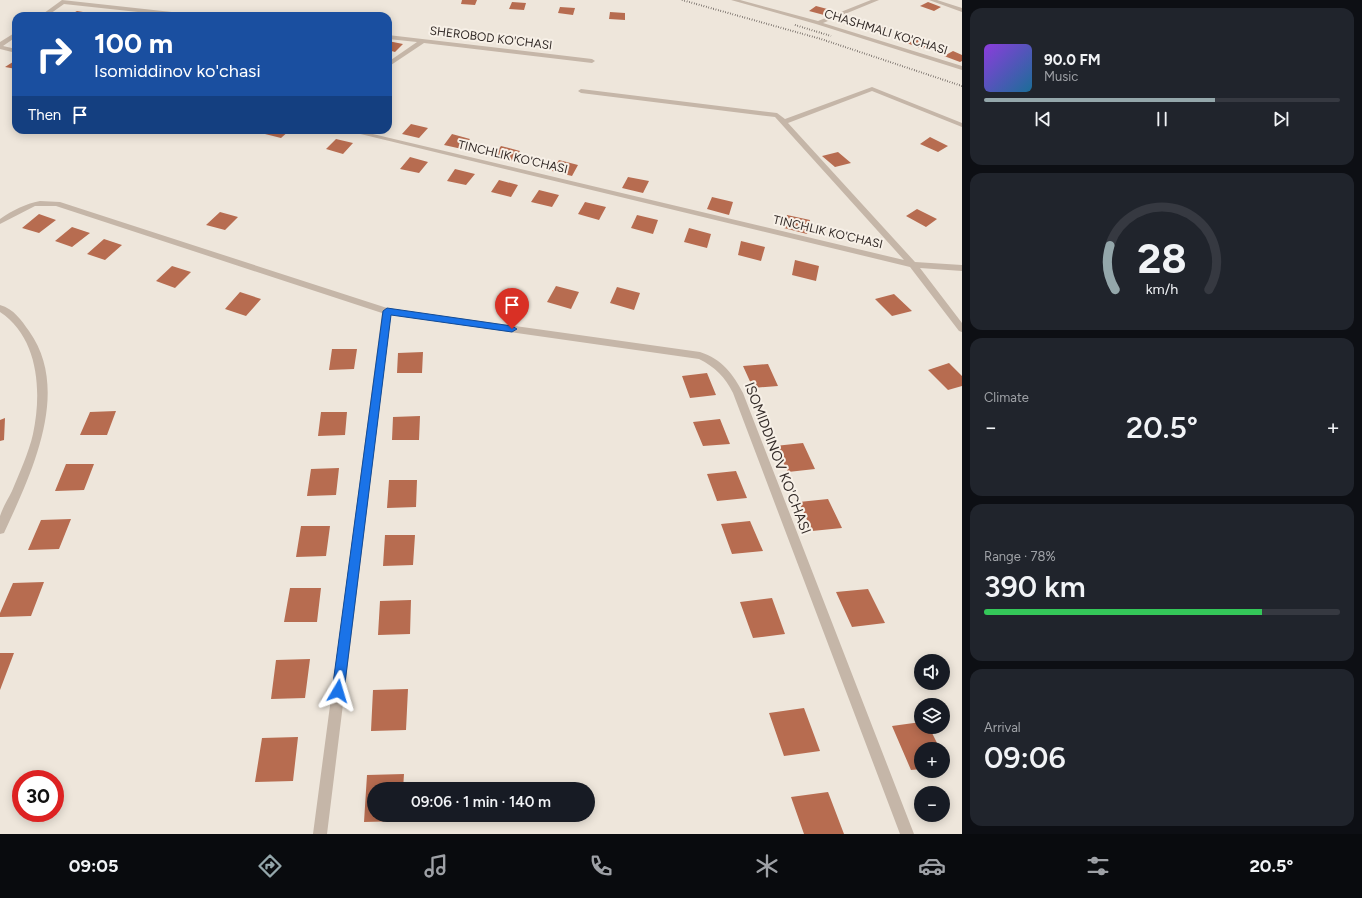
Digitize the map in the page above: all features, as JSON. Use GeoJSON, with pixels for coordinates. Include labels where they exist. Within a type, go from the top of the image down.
{"type":"FeatureCollection","features":[{"type":"Feature","properties":{"kind":"street","name":"CHASHMALI KO'CHASI"},"geometry":{"type":"LineString","coordinates":[[734,0],[818,23],[962,68]]}},
{"type":"Feature","properties":{"kind":"street"},"geometry":{"type":"LineString","coordinates":[[818,23],[876,0]]}},
{"type":"Feature","properties":{"kind":"street"},"geometry":{"type":"LineString","coordinates":[[932,0],[962,10]]}},
{"type":"Feature","properties":{"kind":"street"},"geometry":{"type":"LineString","coordinates":[[49,12],[65,1],[157,12]]}},
{"type":"Feature","properties":{"kind":"street"},"geometry":{"type":"LineString","coordinates":[[0,46],[12,37]]}},
{"type":"Feature","properties":{"kind":"street","name":"SHEROBOD KO'CHASI"},"geometry":{"type":"LineString","coordinates":[[392,37],[592,61]]}},
{"type":"Feature","properties":{"kind":"street"},"geometry":{"type":"LineString","coordinates":[[392,62],[423,41]]}},
{"type":"Feature","properties":{"kind":"street"},"geometry":{"type":"LineString","coordinates":[[0,46],[12,50]]}},
{"type":"Feature","properties":{"kind":"street"},"geometry":{"type":"LineString","coordinates":[[784,122],[872,89],[962,125]]}},
{"type":"Feature","properties":{"kind":"street","name":"TINCHLIK KO'CHASI"},"geometry":{"type":"LineString","coordinates":[[581,91],[777,114],[913,265]]}},
{"type":"Feature","properties":{"kind":"street","name":"TINCHLIK KO'CHASI"},"geometry":{"type":"LineString","coordinates":[[364,134],[913,265]]}},
{"type":"Feature","properties":{"kind":"street","name":"ISOMIDDINOV KO'CHASI"},"geometry":{"type":"LineString","coordinates":[[0,222],[26,206],[38,202],[57,204],[387,311],[700,356],[716,363],[729,376],[738,393],[907,834]]}},
{"type":"Feature","properties":{"kind":"street"},"geometry":{"type":"LineString","coordinates":[[913,265],[962,268]]}},
{"type":"Feature","properties":{"kind":"street"},"geometry":{"type":"LineString","coordinates":[[913,265],[962,329]]}},
{"type":"Feature","properties":{"kind":"street"},"geometry":{"type":"LineString","coordinates":[[0,308],[14,317],[31,341],[41,368],[42,400],[38,434],[20,484],[0,529]]}},
{"type":"Feature","properties":{"kind":"street"},"geometry":{"type":"LineString","coordinates":[[320,834],[387,311]]}},
{"type":"Feature","properties":{"kind":"building"},"geometry":{"type":"Polygon","coordinates":[[[462,0],[477,0],[475,5],[461,4],[462,0]]]}},
{"type":"Feature","properties":{"kind":"building"},"geometry":{"type":"Polygon","coordinates":[[[512,2],[526,3],[524,10],[509,9],[512,2]]]}},
{"type":"Feature","properties":{"kind":"building"},"geometry":{"type":"Polygon","coordinates":[[[928,2],[941,7],[934,11],[920,6],[928,2]]]}},
{"type":"Feature","properties":{"kind":"building"},"geometry":{"type":"Polygon","coordinates":[[[816,6],[831,10],[824,15],[809,11],[816,6]]]}},
{"type":"Feature","properties":{"kind":"building"},"geometry":{"type":"Polygon","coordinates":[[[560,7],[575,8],[573,15],[558,13],[560,7]]]}},
{"type":"Feature","properties":{"kind":"building"},"geometry":{"type":"Polygon","coordinates":[[[610,12],[625,13],[625,20],[609,19],[610,12]]]}},
{"type":"Feature","properties":{"kind":"building"},"geometry":{"type":"Polygon","coordinates":[[[873,23],[887,29],[878,33],[864,27],[873,23]]]}},
{"type":"Feature","properties":{"kind":"building"},"geometry":{"type":"Polygon","coordinates":[[[916,38],[931,44],[922,49],[907,43],[916,38]]]}},
{"type":"Feature","properties":{"kind":"building"},"geometry":{"type":"Polygon","coordinates":[[[392,42],[403,44],[395,52],[392,51],[392,42]]]}},
{"type":"Feature","properties":{"kind":"building"},"geometry":{"type":"Polygon","coordinates":[[[953,51],[962,55],[962,61],[960,62],[944,56],[953,51]]]}},
{"type":"Feature","properties":{"kind":"building"},"geometry":{"type":"Polygon","coordinates":[[[12,63],[12,68],[5,67],[12,63]]]}},
{"type":"Feature","properties":{"kind":"building"},"geometry":{"type":"Polygon","coordinates":[[[411,124],[428,128],[419,138],[402,134],[411,124]]]}},
{"type":"Feature","properties":{"kind":"building"},"geometry":{"type":"Polygon","coordinates":[[[265,134],[286,134],[281,138],[265,134]]]}},
{"type":"Feature","properties":{"kind":"building"},"geometry":{"type":"Polygon","coordinates":[[[452,134],[470,139],[462,149],[444,145],[452,134]]]}},
{"type":"Feature","properties":{"kind":"building"},"geometry":{"type":"Polygon","coordinates":[[[930,137],[948,146],[938,152],[920,144],[930,137]]]}},
{"type":"Feature","properties":{"kind":"building"},"geometry":{"type":"Polygon","coordinates":[[[336,139],[353,143],[343,154],[326,149],[336,139]]]}},
{"type":"Feature","properties":{"kind":"building"},"geometry":{"type":"Polygon","coordinates":[[[501,146],[520,151],[512,161],[493,157],[501,146]]]}},
{"type":"Feature","properties":{"kind":"building"},"geometry":{"type":"Polygon","coordinates":[[[838,152],[851,163],[835,167],[822,156],[838,152]]]}},
{"type":"Feature","properties":{"kind":"building"},"geometry":{"type":"Polygon","coordinates":[[[410,157],[428,162],[419,173],[400,169],[410,157]]]}},
{"type":"Feature","properties":{"kind":"building"},"geometry":{"type":"Polygon","coordinates":[[[559,160],[578,165],[572,176],[552,171],[559,160]]]}},
{"type":"Feature","properties":{"kind":"building"},"geometry":{"type":"Polygon","coordinates":[[[455,169],[475,174],[466,185],[447,181],[455,169]]]}},
{"type":"Feature","properties":{"kind":"building"},"geometry":{"type":"Polygon","coordinates":[[[628,177],[649,181],[643,193],[622,188],[628,177]]]}},
{"type":"Feature","properties":{"kind":"building"},"geometry":{"type":"Polygon","coordinates":[[[499,180],[518,185],[511,197],[491,192],[499,180]]]}},
{"type":"Feature","properties":{"kind":"building"},"geometry":{"type":"Polygon","coordinates":[[[539,190],[559,195],[552,207],[531,202],[539,190]]]}},
{"type":"Feature","properties":{"kind":"building"},"geometry":{"type":"Polygon","coordinates":[[[712,197],[733,202],[729,215],[707,209],[712,197]]]}},
{"type":"Feature","properties":{"kind":"building"},"geometry":{"type":"Polygon","coordinates":[[[585,202],[606,207],[599,220],[578,214],[585,202]]]}},
{"type":"Feature","properties":{"kind":"building"},"geometry":{"type":"Polygon","coordinates":[[[917,209],[937,219],[926,227],[906,216],[917,209]]]}},
{"type":"Feature","properties":{"kind":"building"},"geometry":{"type":"Polygon","coordinates":[[[220,212],[238,217],[225,230],[206,225],[220,212]]]}},
{"type":"Feature","properties":{"kind":"building"},"geometry":{"type":"Polygon","coordinates":[[[39,214],[56,220],[39,233],[22,228],[39,214]]]}},
{"type":"Feature","properties":{"kind":"building"},"geometry":{"type":"Polygon","coordinates":[[[637,215],[658,220],[653,234],[631,228],[637,215]]]}},
{"type":"Feature","properties":{"kind":"building"},"geometry":{"type":"Polygon","coordinates":[[[787,215],[810,220],[807,234],[784,228],[787,215]]]}},
{"type":"Feature","properties":{"kind":"building"},"geometry":{"type":"Polygon","coordinates":[[[72,227],[90,233],[72,247],[55,241],[72,227]]]}},
{"type":"Feature","properties":{"kind":"building"},"geometry":{"type":"Polygon","coordinates":[[[689,228],[711,234],[707,248],[684,242],[689,228]]]}},
{"type":"Feature","properties":{"kind":"building"},"geometry":{"type":"Polygon","coordinates":[[[104,239],[122,245],[105,260],[87,254],[104,239]]]}},
{"type":"Feature","properties":{"kind":"building"},"geometry":{"type":"Polygon","coordinates":[[[741,241],[765,247],[761,261],[738,255],[741,241]]]}},
{"type":"Feature","properties":{"kind":"building"},"geometry":{"type":"Polygon","coordinates":[[[795,260],[819,266],[816,281],[792,275],[795,260]]]}},
{"type":"Feature","properties":{"kind":"building"},"geometry":{"type":"Polygon","coordinates":[[[172,266],[191,272],[175,288],[156,281],[172,266]]]}},
{"type":"Feature","properties":{"kind":"building"},"geometry":{"type":"Polygon","coordinates":[[[556,286],[579,292],[571,309],[547,302],[556,286]]]}},
{"type":"Feature","properties":{"kind":"building"},"geometry":{"type":"Polygon","coordinates":[[[617,287],[640,293],[634,310],[610,303],[617,287]]]}},
{"type":"Feature","properties":{"kind":"building"},"geometry":{"type":"Polygon","coordinates":[[[240,292],[261,299],[246,316],[225,309],[240,292]]]}},
{"type":"Feature","properties":{"kind":"building"},"geometry":{"type":"Polygon","coordinates":[[[894,294],[912,311],[892,316],[875,299],[894,294]]]}},
{"type":"Feature","properties":{"kind":"building"},"geometry":{"type":"Polygon","coordinates":[[[332,349],[357,349],[354,369],[329,370],[332,349]]]}},
{"type":"Feature","properties":{"kind":"building"},"geometry":{"type":"Polygon","coordinates":[[[423,352],[422,373],[397,373],[398,353],[423,352]]]}},
{"type":"Feature","properties":{"kind":"building"},"geometry":{"type":"Polygon","coordinates":[[[949,363],[962,376],[962,386],[948,390],[928,370],[949,363]]]}},
{"type":"Feature","properties":{"kind":"building"},"geometry":{"type":"Polygon","coordinates":[[[768,364],[778,386],[753,388],[743,366],[768,364]]]}},
{"type":"Feature","properties":{"kind":"building"},"geometry":{"type":"Polygon","coordinates":[[[707,373],[716,395],[690,398],[682,376],[707,373]]]}},
{"type":"Feature","properties":{"kind":"building"},"geometry":{"type":"Polygon","coordinates":[[[116,411],[107,435],[80,435],[90,412],[116,411]]]}},
{"type":"Feature","properties":{"kind":"building"},"geometry":{"type":"Polygon","coordinates":[[[321,412],[347,412],[345,435],[318,436],[321,412]]]}},
{"type":"Feature","properties":{"kind":"building"},"geometry":{"type":"Polygon","coordinates":[[[420,416],[419,440],[392,440],[393,417],[420,416]]]}},
{"type":"Feature","properties":{"kind":"building"},"geometry":{"type":"Polygon","coordinates":[[[5,418],[4,440],[0,441],[0,420],[5,418]]]}},
{"type":"Feature","properties":{"kind":"building"},"geometry":{"type":"Polygon","coordinates":[[[720,419],[730,444],[703,446],[693,422],[720,419]]]}},
{"type":"Feature","properties":{"kind":"building"},"geometry":{"type":"Polygon","coordinates":[[[803,443],[815,469],[788,472],[775,446],[803,443]]]}},
{"type":"Feature","properties":{"kind":"building"},"geometry":{"type":"Polygon","coordinates":[[[66,464],[94,464],[84,490],[55,491],[66,464]]]}},
{"type":"Feature","properties":{"kind":"building"},"geometry":{"type":"Polygon","coordinates":[[[339,468],[336,495],[307,496],[311,469],[339,468]]]}},
{"type":"Feature","properties":{"kind":"building"},"geometry":{"type":"Polygon","coordinates":[[[736,471],[747,498],[717,501],[707,474],[736,471]]]}},
{"type":"Feature","properties":{"kind":"building"},"geometry":{"type":"Polygon","coordinates":[[[389,480],[417,480],[416,507],[387,508],[389,480]]]}},
{"type":"Feature","properties":{"kind":"building"},"geometry":{"type":"Polygon","coordinates":[[[828,499],[842,528],[812,531],[799,502],[828,499]]]}},
{"type":"Feature","properties":{"kind":"building"},"geometry":{"type":"Polygon","coordinates":[[[71,519],[59,549],[28,550],[41,520],[71,519]]]}},
{"type":"Feature","properties":{"kind":"building"},"geometry":{"type":"Polygon","coordinates":[[[750,521],[763,551],[732,554],[721,524],[750,521]]]}},
{"type":"Feature","properties":{"kind":"building"},"geometry":{"type":"Polygon","coordinates":[[[301,526],[330,526],[326,556],[296,557],[301,526]]]}},
{"type":"Feature","properties":{"kind":"building"},"geometry":{"type":"Polygon","coordinates":[[[385,535],[415,535],[413,565],[383,566],[385,535]]]}},
{"type":"Feature","properties":{"kind":"building"},"geometry":{"type":"Polygon","coordinates":[[[44,582],[31,616],[0,617],[0,613],[13,583],[44,582]]]}},
{"type":"Feature","properties":{"kind":"building"},"geometry":{"type":"Polygon","coordinates":[[[290,588],[321,588],[317,622],[284,622],[290,588]]]}},
{"type":"Feature","properties":{"kind":"building"},"geometry":{"type":"Polygon","coordinates":[[[868,589],[885,623],[852,627],[836,592],[868,589]]]}},
{"type":"Feature","properties":{"kind":"building"},"geometry":{"type":"Polygon","coordinates":[[[772,598],[785,634],[753,638],[740,602],[772,598]]]}},
{"type":"Feature","properties":{"kind":"building"},"geometry":{"type":"Polygon","coordinates":[[[411,600],[410,634],[378,635],[380,601],[411,600]]]}},
{"type":"Feature","properties":{"kind":"building"},"geometry":{"type":"Polygon","coordinates":[[[0,653],[14,653],[0,690],[0,653]]]}},
{"type":"Feature","properties":{"kind":"building"},"geometry":{"type":"Polygon","coordinates":[[[310,659],[305,698],[271,699],[276,660],[310,659]]]}},
{"type":"Feature","properties":{"kind":"building"},"geometry":{"type":"Polygon","coordinates":[[[408,689],[406,730],[371,731],[373,690],[408,689]]]}},
{"type":"Feature","properties":{"kind":"building"},"geometry":{"type":"Polygon","coordinates":[[[804,708],[820,751],[784,756],[769,713],[804,708]]]}},
{"type":"Feature","properties":{"kind":"building"},"geometry":{"type":"Polygon","coordinates":[[[914,723],[914,734],[932,734],[936,742],[914,742],[914,770],[911,770],[892,726],[914,723]]]}},
{"type":"Feature","properties":{"kind":"building"},"geometry":{"type":"Polygon","coordinates":[[[298,737],[293,781],[255,782],[262,738],[298,737]]]}},
{"type":"Feature","properties":{"kind":"building"},"geometry":{"type":"Polygon","coordinates":[[[404,774],[403,782],[367,782],[367,822],[364,822],[367,775],[404,774]]]}},
{"type":"Feature","properties":{"kind":"building"},"geometry":{"type":"Polygon","coordinates":[[[828,792],[844,834],[804,834],[791,797],[828,792]]]}},
{"type":"Feature","properties":{"kind":"railway"},"geometry":{"type":"LineString","coordinates":[[682,0],[821,39],[962,86]]}},
{"type":"Feature","properties":{"kind":"railway"},"geometry":{"type":"LineString","coordinates":[[795,25],[831,36]]}},
{"type":"Feature","properties":{"kind":"route"},"geometry":{"type":"LineString","coordinates":[[338,691],[387,311],[512,329]]}}]}
